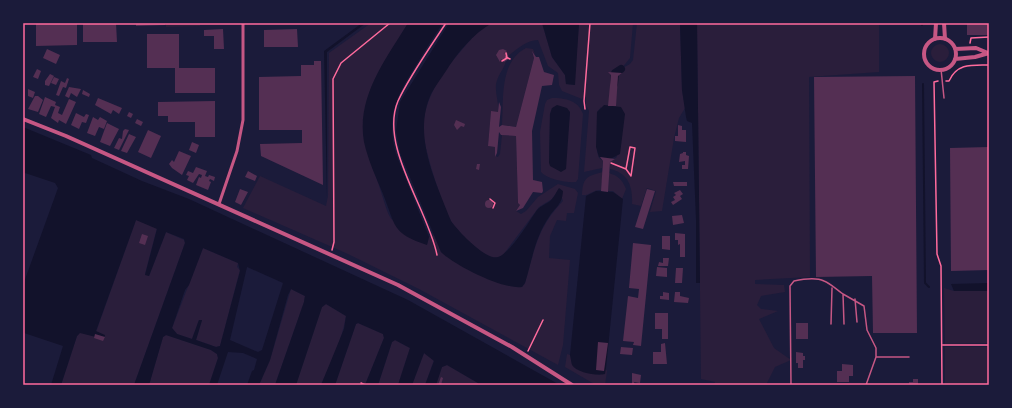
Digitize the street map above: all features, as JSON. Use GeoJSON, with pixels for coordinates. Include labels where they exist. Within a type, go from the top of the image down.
{"type":"FeatureCollection","features":[{"type":"Feature","properties":{"kind":"street"},"geometry":{"type":"LineString","coordinates":[[219,204],[235,159],[243,120],[243,23]]}},
{"type":"Feature","properties":{"kind":"street"},"geometry":{"type":"LineString","coordinates":[[935,39],[936,23]]}},
{"type":"Feature","properties":{"kind":"street"},"geometry":{"type":"LineString","coordinates":[[944,23],[945,39]]}},
{"type":"Feature","properties":{"kind":"street"},"geometry":{"type":"LineString","coordinates":[[935,39],[945,39],[953,45],[955,50],[955,59],[950,66],[941,70],[931,67],[925,59],[925,49],[927,45],[935,39]]}},
{"type":"Feature","properties":{"kind":"street"},"geometry":{"type":"LineString","coordinates":[[955,50],[976,48],[989,53]]}},
{"type":"Feature","properties":{"kind":"street"},"geometry":{"type":"LineString","coordinates":[[955,59],[975,57],[989,53]]}},
{"type":"Feature","properties":{"kind":"street"},"geometry":{"type":"LineString","coordinates":[[23,119],[66,136],[398,285],[526,355],[572,385]]}},
{"type":"Feature","properties":{"kind":"lane"},"geometry":{"type":"LineString","coordinates":[[941,70],[944,98]]}},
{"type":"Feature","properties":{"kind":"lane"},"geometry":{"type":"LineString","coordinates":[[791,385],[790,286],[794,280],[815,279],[824,281],[832,288],[855,299],[864,306],[867,330],[876,348],[876,357],[866,385]]}},
{"type":"Feature","properties":{"kind":"lane"},"geometry":{"type":"LineString","coordinates":[[831,324],[832,288]]}},
{"type":"Feature","properties":{"kind":"lane"},"geometry":{"type":"LineString","coordinates":[[843,294],[844,324]]}},
{"type":"Feature","properties":{"kind":"lane"},"geometry":{"type":"LineString","coordinates":[[855,299],[857,322]]}},
{"type":"Feature","properties":{"kind":"lane"},"geometry":{"type":"LineString","coordinates":[[876,357],[909,358]]}},
{"type":"Feature","properties":{"kind":"path"},"geometry":{"type":"LineString","coordinates":[[330,254],[334,242],[333,79],[341,63],[390,23]]}},
{"type":"Feature","properties":{"kind":"path"},"geometry":{"type":"LineString","coordinates":[[437,255],[431,233],[401,161],[394,130],[398,102],[446,23]]}},
{"type":"Feature","properties":{"kind":"path"},"geometry":{"type":"LineString","coordinates":[[586,110],[590,23]]}},
{"type":"Feature","properties":{"kind":"path"},"geometry":{"type":"LineString","coordinates":[[506,53],[507,58]]}},
{"type":"Feature","properties":{"kind":"path"},"geometry":{"type":"LineString","coordinates":[[502,60],[507,58],[510,59]]}},
{"type":"Feature","properties":{"kind":"path"},"geometry":{"type":"LineString","coordinates":[[942,385],[943,345],[941,266],[937,254],[934,82],[949,81],[957,69],[963,66],[989,65]]}},
{"type":"Feature","properties":{"kind":"path"},"geometry":{"type":"LineString","coordinates":[[611,163],[626,169],[631,176],[635,148],[630,147],[626,169]]}},
{"type":"Feature","properties":{"kind":"path"},"geometry":{"type":"LineString","coordinates":[[490,199],[495,203],[493,208]]}},
{"type":"Feature","properties":{"kind":"path"},"geometry":{"type":"LineString","coordinates":[[526,355],[543,320]]}},
{"type":"Feature","properties":{"kind":"path"},"geometry":{"type":"LineString","coordinates":[[943,345],[989,346]]}},
{"type":"Feature","properties":{"kind":"path"},"geometry":{"type":"LineString","coordinates":[[361,383],[365,385]]}},
{"type":"Feature","properties":{"kind":"shaded area"},"geometry":{"type":"Polygon","coordinates":[[[499,22],[542,23],[552,57],[565,75],[566,84],[574,85],[579,23],[633,23],[630,58],[621,69],[630,64],[633,60],[637,23],[680,23],[682,90],[685,108],[679,118],[674,138],[662,211],[650,212],[656,191],[647,188],[641,206],[632,204],[632,192],[628,181],[621,174],[610,169],[610,162],[617,157],[601,107],[597,112],[597,152],[599,158],[603,161],[602,168],[584,172],[589,111],[586,105],[586,98],[583,97],[582,99],[562,91],[559,85],[558,73],[548,66],[538,40],[528,42],[502,61],[506,61],[496,84],[498,112],[491,112],[488,146],[495,147],[495,156],[498,157],[500,154],[502,135],[516,136],[518,203],[520,205],[516,211],[521,214],[526,211],[538,197],[558,184],[575,189],[578,193],[574,213],[567,213],[566,221],[557,220],[550,236],[549,258],[570,260],[563,345],[558,365],[419,289],[348,254],[243,208],[260,176],[326,206],[328,196],[329,53],[371,23],[408,23],[375,79],[368,96],[365,113],[364,132],[368,153],[390,217],[392,220],[427,244],[429,237],[434,235],[441,252],[522,287],[525,283],[542,230],[554,211],[563,201],[559,189],[552,199],[539,207],[503,255],[496,258],[481,252],[469,242],[451,221],[443,202],[426,148],[423,128],[424,117],[430,96],[435,86],[454,59],[476,34],[489,24],[499,22]]]}},
{"type":"Feature","properties":{"kind":"shaded area"},"geometry":{"type":"Polygon","coordinates":[[[166,23],[200,23],[200,26],[166,27],[166,23]]]}},
{"type":"Feature","properties":{"kind":"shaded area"},"geometry":{"type":"Polygon","coordinates":[[[362,23],[366,23],[327,52],[327,196],[324,51],[362,23]]]}},
{"type":"Feature","properties":{"kind":"shaded area"},"geometry":{"type":"Polygon","coordinates":[[[408,23],[443,23],[399,95],[395,105],[392,128],[396,154],[429,237],[427,245],[415,241],[396,227],[372,168],[364,142],[364,109],[369,94],[382,65],[408,23]]]}},
{"type":"Feature","properties":{"kind":"shaded area"},"geometry":{"type":"Polygon","coordinates":[[[449,23],[492,23],[472,38],[455,57],[431,94],[426,110],[424,126],[428,159],[451,221],[466,238],[480,250],[493,257],[498,257],[503,255],[514,243],[537,210],[554,197],[559,188],[563,191],[560,202],[540,233],[525,283],[522,287],[503,285],[479,276],[467,270],[441,252],[400,153],[396,131],[400,102],[449,23]]]}},
{"type":"Feature","properties":{"kind":"shaded area"},"geometry":{"type":"Polygon","coordinates":[[[542,23],[579,23],[575,85],[566,84],[565,75],[552,57],[542,23]]]}},
{"type":"Feature","properties":{"kind":"shaded area"},"geometry":{"type":"Polygon","coordinates":[[[680,23],[697,23],[700,283],[696,283],[696,220],[692,123],[687,121],[682,90],[680,23]]]}},
{"type":"Feature","properties":{"kind":"shaded area"},"geometry":{"type":"Polygon","coordinates":[[[697,23],[918,23],[879,25],[879,72],[809,77],[810,277],[755,280],[755,284],[784,285],[785,292],[761,296],[757,305],[761,309],[778,311],[759,319],[774,348],[791,360],[775,367],[766,385],[714,385],[715,382],[701,379],[697,23]]]}},
{"type":"Feature","properties":{"kind":"shaded area"},"geometry":{"type":"Polygon","coordinates":[[[940,44],[946,47],[949,53],[946,59],[940,62],[934,59],[931,53],[934,47],[940,44]]]}},
{"type":"Feature","properties":{"kind":"shaded area"},"geometry":{"type":"Polygon","coordinates":[[[526,48],[533,49],[535,54],[532,52],[534,58],[516,127],[502,125],[503,93],[507,72],[511,62],[517,54],[526,48]]]}},
{"type":"Feature","properties":{"kind":"shaded area"},"geometry":{"type":"Polygon","coordinates":[[[552,98],[566,99],[578,106],[583,114],[578,179],[576,182],[557,180],[548,177],[541,172],[540,132],[547,100],[552,98]],[[552,108],[550,114],[549,163],[568,132],[570,112],[552,108]]]}},
{"type":"Feature","properties":{"kind":"shaded area"},"geometry":{"type":"Polygon","coordinates":[[[557,105],[567,108],[570,112],[566,169],[561,172],[550,166],[549,163],[550,114],[552,108],[557,105]]]}},
{"type":"Feature","properties":{"kind":"shaded area"},"geometry":{"type":"Polygon","coordinates":[[[604,105],[621,107],[625,114],[620,154],[610,159],[599,157],[596,147],[597,112],[604,105]]]}},
{"type":"Feature","properties":{"kind":"shaded area"},"geometry":{"type":"Polygon","coordinates":[[[23,127],[91,155],[92,158],[142,181],[189,199],[408,300],[560,385],[478,385],[478,383],[447,365],[442,367],[436,385],[425,385],[434,361],[424,353],[412,385],[398,385],[410,348],[395,340],[392,342],[378,385],[365,385],[384,338],[383,334],[358,323],[356,324],[335,385],[321,385],[344,329],[346,316],[326,304],[322,307],[296,385],[275,385],[305,296],[291,289],[270,360],[259,385],[247,385],[257,359],[243,353],[228,352],[217,385],[209,385],[218,358],[217,354],[211,350],[166,335],[163,337],[149,385],[134,385],[185,243],[184,239],[166,232],[149,276],[145,275],[157,229],[136,220],[96,331],[105,335],[104,339],[80,333],[77,336],[61,385],[51,385],[63,346],[24,333],[23,335],[23,285],[58,188],[55,183],[25,173],[23,175],[23,127]],[[203,248],[189,285],[185,290],[172,328],[177,334],[192,339],[199,320],[202,320],[196,340],[216,347],[220,346],[240,271],[238,263],[203,248]],[[247,267],[230,340],[258,352],[262,350],[283,283],[247,267]]]}},
{"type":"Feature","properties":{"kind":"shaded area"},"geometry":{"type":"Polygon","coordinates":[[[603,172],[601,190],[596,190],[582,195],[583,185],[586,179],[603,172]]]}},
{"type":"Feature","properties":{"kind":"shaded area"},"geometry":{"type":"Polygon","coordinates":[[[609,173],[619,178],[626,189],[622,199],[613,191],[608,191],[609,173]]]}},
{"type":"Feature","properties":{"kind":"shaded area"},"geometry":{"type":"Polygon","coordinates":[[[596,191],[613,192],[623,199],[606,368],[605,374],[601,375],[578,370],[572,365],[570,355],[586,196],[596,191]]]}},
{"type":"Feature","properties":{"kind":"shaded area"},"geometry":{"type":"Polygon","coordinates":[[[136,220],[157,228],[145,274],[149,276],[166,232],[184,240],[185,243],[134,385],[61,385],[77,336],[80,332],[103,339],[96,332],[136,220]]]}},
{"type":"Feature","properties":{"kind":"shaded area"},"geometry":{"type":"Polygon","coordinates":[[[203,248],[238,263],[237,267],[240,270],[220,346],[216,347],[196,340],[202,320],[199,320],[192,339],[177,334],[172,328],[203,248]]]}},
{"type":"Feature","properties":{"kind":"shaded area"},"geometry":{"type":"Polygon","coordinates":[[[989,283],[989,291],[954,291],[951,284],[989,283]]]}},
{"type":"Feature","properties":{"kind":"shaded area"},"geometry":{"type":"Polygon","coordinates":[[[944,288],[954,291],[989,291],[989,343],[945,344],[944,288]]]}},
{"type":"Feature","properties":{"kind":"shaded area"},"geometry":{"type":"Polygon","coordinates":[[[291,289],[305,296],[304,302],[275,385],[259,385],[270,360],[291,289]]]}},
{"type":"Feature","properties":{"kind":"shaded area"},"geometry":{"type":"Polygon","coordinates":[[[326,304],[346,316],[339,342],[321,385],[296,385],[322,307],[326,304]]]}},
{"type":"Feature","properties":{"kind":"shaded area"},"geometry":{"type":"Polygon","coordinates":[[[358,323],[383,334],[384,338],[365,385],[335,385],[356,324],[358,323]]]}},
{"type":"Feature","properties":{"kind":"shaded area"},"geometry":{"type":"Polygon","coordinates":[[[166,335],[211,350],[217,354],[218,358],[209,385],[149,385],[163,337],[166,335]]]}},
{"type":"Feature","properties":{"kind":"shaded area"},"geometry":{"type":"Polygon","coordinates":[[[395,340],[410,348],[398,385],[378,385],[392,342],[395,340]]]}},
{"type":"Feature","properties":{"kind":"shaded area"},"geometry":{"type":"Polygon","coordinates":[[[945,347],[989,347],[989,385],[945,385],[945,347]]]}},
{"type":"Feature","properties":{"kind":"shaded area"},"geometry":{"type":"Polygon","coordinates":[[[424,353],[434,360],[425,385],[412,385],[424,353]]]}},
{"type":"Feature","properties":{"kind":"shaded area"},"geometry":{"type":"Polygon","coordinates":[[[567,354],[570,355],[572,364],[585,372],[600,375],[605,368],[607,371],[605,385],[596,385],[565,367],[567,354]]]}},
{"type":"Feature","properties":{"kind":"shaded area"},"geometry":{"type":"Polygon","coordinates":[[[447,365],[478,383],[478,385],[436,385],[442,367],[447,365]]]}},
{"type":"Feature","properties":{"kind":"building"},"geometry":{"type":"Polygon","coordinates":[[[36,23],[77,23],[77,45],[36,46],[36,23]]]}},
{"type":"Feature","properties":{"kind":"building"},"geometry":{"type":"Polygon","coordinates":[[[83,23],[116,23],[117,42],[83,42],[83,23]]]}},
{"type":"Feature","properties":{"kind":"building"},"geometry":{"type":"Polygon","coordinates":[[[136,23],[165,23],[165,25],[136,26],[136,23]]]}},
{"type":"Feature","properties":{"kind":"building"},"geometry":{"type":"Polygon","coordinates":[[[967,23],[989,23],[989,35],[967,35],[967,23]]]}},
{"type":"Feature","properties":{"kind":"building"},"geometry":{"type":"Polygon","coordinates":[[[223,29],[224,49],[214,49],[214,36],[204,36],[204,30],[223,29]]]}},
{"type":"Feature","properties":{"kind":"building"},"geometry":{"type":"Polygon","coordinates":[[[297,29],[298,47],[264,47],[264,30],[297,29]]]}},
{"type":"Feature","properties":{"kind":"building"},"geometry":{"type":"Polygon","coordinates":[[[147,34],[179,34],[179,68],[215,68],[215,93],[175,93],[175,68],[147,68],[147,34]]]}},
{"type":"Feature","properties":{"kind":"building"},"geometry":{"type":"Polygon","coordinates":[[[47,49],[60,55],[56,64],[43,58],[47,49]]]}},
{"type":"Feature","properties":{"kind":"building"},"geometry":{"type":"Polygon","coordinates":[[[503,49],[507,51],[503,54],[507,52],[509,59],[504,62],[501,59],[500,62],[496,55],[499,50],[503,49]]]}},
{"type":"Feature","properties":{"kind":"building"},"geometry":{"type":"Polygon","coordinates":[[[532,51],[536,57],[539,57],[544,72],[554,75],[552,85],[542,86],[532,131],[533,180],[542,182],[543,191],[542,193],[533,192],[523,208],[516,211],[520,205],[518,203],[516,136],[501,135],[499,132],[497,153],[495,157],[495,147],[488,146],[491,111],[498,112],[499,102],[501,107],[499,127],[502,125],[516,127],[534,58],[532,51]]]}},
{"type":"Feature","properties":{"kind":"building"},"geometry":{"type":"Polygon","coordinates":[[[314,61],[321,61],[323,185],[261,156],[260,144],[302,143],[302,130],[259,130],[259,77],[301,76],[301,65],[314,65],[314,61]]]}},
{"type":"Feature","properties":{"kind":"building"},"geometry":{"type":"Polygon","coordinates":[[[37,69],[41,71],[38,79],[33,77],[37,69]]]}},
{"type":"Feature","properties":{"kind":"building"},"geometry":{"type":"Polygon","coordinates":[[[608,72],[622,73],[618,76],[616,106],[608,106],[611,75],[608,72]]]}},
{"type":"Feature","properties":{"kind":"building"},"geometry":{"type":"Polygon","coordinates":[[[50,74],[54,76],[49,86],[45,85],[45,81],[50,74]]]}},
{"type":"Feature","properties":{"kind":"building"},"geometry":{"type":"Polygon","coordinates":[[[915,76],[917,333],[873,333],[872,276],[816,277],[814,77],[915,76]]]}},
{"type":"Feature","properties":{"kind":"building"},"geometry":{"type":"Polygon","coordinates":[[[54,77],[59,79],[56,85],[51,83],[54,77]]]}},
{"type":"Feature","properties":{"kind":"building"},"geometry":{"type":"Polygon","coordinates":[[[67,78],[69,79],[66,88],[63,87],[59,96],[56,95],[61,81],[65,83],[67,78]]]}},
{"type":"Feature","properties":{"kind":"building"},"geometry":{"type":"Polygon","coordinates":[[[69,87],[81,89],[77,97],[71,93],[69,98],[65,96],[69,87]]]}},
{"type":"Feature","properties":{"kind":"building"},"geometry":{"type":"Polygon","coordinates":[[[28,89],[35,92],[33,98],[28,96],[28,89]]]}},
{"type":"Feature","properties":{"kind":"building"},"geometry":{"type":"Polygon","coordinates":[[[83,90],[90,94],[89,97],[82,94],[83,90]]]}},
{"type":"Feature","properties":{"kind":"building"},"geometry":{"type":"Polygon","coordinates":[[[35,96],[38,96],[43,100],[38,112],[28,109],[35,96]]]}},
{"type":"Feature","properties":{"kind":"building"},"geometry":{"type":"Polygon","coordinates":[[[45,97],[56,102],[55,105],[60,107],[58,113],[62,115],[69,99],[76,102],[66,124],[59,120],[58,123],[51,118],[55,107],[51,106],[46,117],[39,114],[45,97]]]}},
{"type":"Feature","properties":{"kind":"building"},"geometry":{"type":"Polygon","coordinates":[[[98,98],[122,108],[119,114],[113,110],[111,114],[95,105],[98,98]]]}},
{"type":"Feature","properties":{"kind":"building"},"geometry":{"type":"Polygon","coordinates":[[[215,101],[215,137],[195,137],[195,122],[168,122],[168,116],[158,116],[158,102],[215,101]]]}},
{"type":"Feature","properties":{"kind":"building"},"geometry":{"type":"Polygon","coordinates":[[[129,112],[133,114],[131,118],[127,116],[129,112]]]}},
{"type":"Feature","properties":{"kind":"building"},"geometry":{"type":"Polygon","coordinates":[[[76,113],[84,117],[86,114],[89,115],[86,123],[82,122],[79,129],[71,125],[76,113]]]}},
{"type":"Feature","properties":{"kind":"building"},"geometry":{"type":"Polygon","coordinates":[[[93,117],[98,120],[100,117],[107,121],[104,129],[99,127],[95,136],[87,133],[93,117]]]}},
{"type":"Feature","properties":{"kind":"building"},"geometry":{"type":"Polygon","coordinates":[[[137,119],[143,122],[141,126],[135,123],[137,119]]]}},
{"type":"Feature","properties":{"kind":"building"},"geometry":{"type":"Polygon","coordinates":[[[456,120],[465,124],[464,127],[461,126],[457,130],[454,125],[456,120]]]}},
{"type":"Feature","properties":{"kind":"building"},"geometry":{"type":"Polygon","coordinates":[[[107,123],[119,129],[110,146],[100,142],[107,123]]]}},
{"type":"Feature","properties":{"kind":"building"},"geometry":{"type":"Polygon","coordinates":[[[678,125],[682,126],[682,130],[686,130],[686,142],[675,141],[675,136],[678,136],[678,125]]]}},
{"type":"Feature","properties":{"kind":"building"},"geometry":{"type":"Polygon","coordinates":[[[125,129],[129,130],[119,150],[114,148],[119,138],[122,139],[123,131],[125,129]]]}},
{"type":"Feature","properties":{"kind":"building"},"geometry":{"type":"Polygon","coordinates":[[[148,130],[161,136],[151,158],[138,152],[148,130]]]}},
{"type":"Feature","properties":{"kind":"building"},"geometry":{"type":"Polygon","coordinates":[[[129,134],[136,137],[127,153],[121,151],[129,134]]]}},
{"type":"Feature","properties":{"kind":"building"},"geometry":{"type":"Polygon","coordinates":[[[192,142],[199,145],[196,153],[189,150],[192,142]]]}},
{"type":"Feature","properties":{"kind":"building"},"geometry":{"type":"Polygon","coordinates":[[[989,147],[989,270],[951,271],[950,148],[989,147]]]}},
{"type":"Feature","properties":{"kind":"building"},"geometry":{"type":"Polygon","coordinates":[[[179,151],[191,156],[182,175],[169,164],[172,160],[174,162],[179,151]]]}},
{"type":"Feature","properties":{"kind":"building"},"geometry":{"type":"Polygon","coordinates":[[[686,152],[686,155],[689,156],[688,169],[682,169],[682,165],[685,165],[685,161],[679,162],[680,154],[686,152]]]}},
{"type":"Feature","properties":{"kind":"building"},"geometry":{"type":"Polygon","coordinates":[[[600,157],[615,159],[610,162],[608,192],[601,191],[603,161],[600,157]]]}},
{"type":"Feature","properties":{"kind":"building"},"geometry":{"type":"Polygon","coordinates":[[[477,164],[480,164],[479,170],[476,169],[477,164]]]}},
{"type":"Feature","properties":{"kind":"building"},"geometry":{"type":"Polygon","coordinates":[[[196,167],[207,171],[205,176],[208,177],[209,175],[215,177],[214,181],[210,179],[209,181],[211,182],[208,190],[196,185],[199,177],[201,178],[202,175],[199,174],[193,183],[187,180],[189,176],[186,175],[188,171],[193,173],[196,167]]]}},
{"type":"Feature","properties":{"kind":"building"},"geometry":{"type":"Polygon","coordinates":[[[248,171],[257,176],[255,181],[245,177],[248,171]]]}},
{"type":"Feature","properties":{"kind":"building"},"geometry":{"type":"Polygon","coordinates":[[[673,182],[687,182],[687,186],[674,186],[673,182]]]}},
{"type":"Feature","properties":{"kind":"building"},"geometry":{"type":"Polygon","coordinates":[[[240,189],[248,192],[241,205],[235,202],[240,189]]]}},
{"type":"Feature","properties":{"kind":"building"},"geometry":{"type":"Polygon","coordinates":[[[647,189],[655,191],[643,229],[635,227],[647,189]]]}},
{"type":"Feature","properties":{"kind":"building"},"geometry":{"type":"Polygon","coordinates":[[[680,190],[683,194],[680,196],[682,199],[673,205],[671,202],[675,200],[673,197],[676,195],[674,193],[680,190]]]}},
{"type":"Feature","properties":{"kind":"building"},"geometry":{"type":"Polygon","coordinates":[[[489,200],[492,201],[492,207],[489,208],[486,207],[485,204],[486,201],[489,200]]]}},
{"type":"Feature","properties":{"kind":"building"},"geometry":{"type":"Polygon","coordinates":[[[682,215],[684,223],[673,225],[672,216],[682,215]]]}},
{"type":"Feature","properties":{"kind":"building"},"geometry":{"type":"Polygon","coordinates":[[[675,233],[685,234],[685,257],[680,257],[680,244],[678,245],[678,240],[675,240],[675,233]]]}},
{"type":"Feature","properties":{"kind":"building"},"geometry":{"type":"Polygon","coordinates":[[[142,234],[148,236],[145,245],[139,243],[142,234]]]}},
{"type":"Feature","properties":{"kind":"building"},"geometry":{"type":"Polygon","coordinates":[[[662,236],[670,236],[670,250],[662,249],[662,236]]]}},
{"type":"Feature","properties":{"kind":"building"},"geometry":{"type":"Polygon","coordinates":[[[633,243],[651,245],[641,346],[633,345],[634,342],[623,341],[628,296],[638,298],[639,289],[629,288],[633,243]]]}},
{"type":"Feature","properties":{"kind":"building"},"geometry":{"type":"Polygon","coordinates":[[[663,258],[669,258],[668,266],[658,266],[659,262],[663,263],[663,258]]]}},
{"type":"Feature","properties":{"kind":"building"},"geometry":{"type":"Polygon","coordinates":[[[657,267],[667,268],[667,277],[656,276],[657,267]]]}},
{"type":"Feature","properties":{"kind":"building"},"geometry":{"type":"Polygon","coordinates":[[[676,268],[683,268],[682,283],[675,283],[676,268]]]}},
{"type":"Feature","properties":{"kind":"building"},"geometry":{"type":"Polygon","coordinates":[[[663,292],[669,293],[669,300],[660,299],[660,296],[663,296],[663,292]]]}},
{"type":"Feature","properties":{"kind":"building"},"geometry":{"type":"Polygon","coordinates":[[[675,292],[680,292],[680,296],[689,298],[688,303],[674,302],[675,292]]]}},
{"type":"Feature","properties":{"kind":"building"},"geometry":{"type":"Polygon","coordinates":[[[655,313],[668,313],[668,339],[662,339],[662,329],[655,329],[655,313]]]}},
{"type":"Feature","properties":{"kind":"building"},"geometry":{"type":"Polygon","coordinates":[[[796,323],[808,323],[808,339],[796,339],[796,323]]]}},
{"type":"Feature","properties":{"kind":"building"},"geometry":{"type":"Polygon","coordinates":[[[95,334],[105,337],[103,341],[94,338],[95,334]]]}},
{"type":"Feature","properties":{"kind":"building"},"geometry":{"type":"Polygon","coordinates":[[[598,342],[608,343],[604,371],[596,370],[598,342]]]}},
{"type":"Feature","properties":{"kind":"building"},"geometry":{"type":"Polygon","coordinates":[[[665,343],[667,364],[653,364],[653,352],[661,352],[661,344],[665,343]]]}},
{"type":"Feature","properties":{"kind":"building"},"geometry":{"type":"Polygon","coordinates":[[[621,347],[633,348],[632,355],[620,354],[621,347]]]}},
{"type":"Feature","properties":{"kind":"building"},"geometry":{"type":"Polygon","coordinates":[[[796,352],[803,353],[803,356],[805,356],[805,360],[803,360],[803,368],[798,368],[798,363],[796,363],[796,352]]]}},
{"type":"Feature","properties":{"kind":"building"},"geometry":{"type":"Polygon","coordinates":[[[842,364],[853,365],[853,376],[849,376],[849,382],[837,382],[837,371],[842,371],[842,364]]]}},
{"type":"Feature","properties":{"kind":"building"},"geometry":{"type":"Polygon","coordinates":[[[632,373],[641,375],[640,383],[634,382],[635,385],[632,385],[632,373]]]}},
{"type":"Feature","properties":{"kind":"building"},"geometry":{"type":"Polygon","coordinates":[[[441,377],[443,378],[441,385],[438,385],[441,377]]]}},
{"type":"Feature","properties":{"kind":"building"},"geometry":{"type":"Polygon","coordinates":[[[913,379],[918,379],[918,385],[909,385],[909,382],[913,382],[913,379]]]}},
{"type":"Feature","properties":{"kind":"waterway"},"geometry":{"type":"LineString","coordinates":[[614,84],[615,73],[621,69]]}},
{"type":"Feature","properties":{"kind":"waterway"},"geometry":{"type":"LineString","coordinates":[[923,84],[925,283],[929,287]]}}]}
